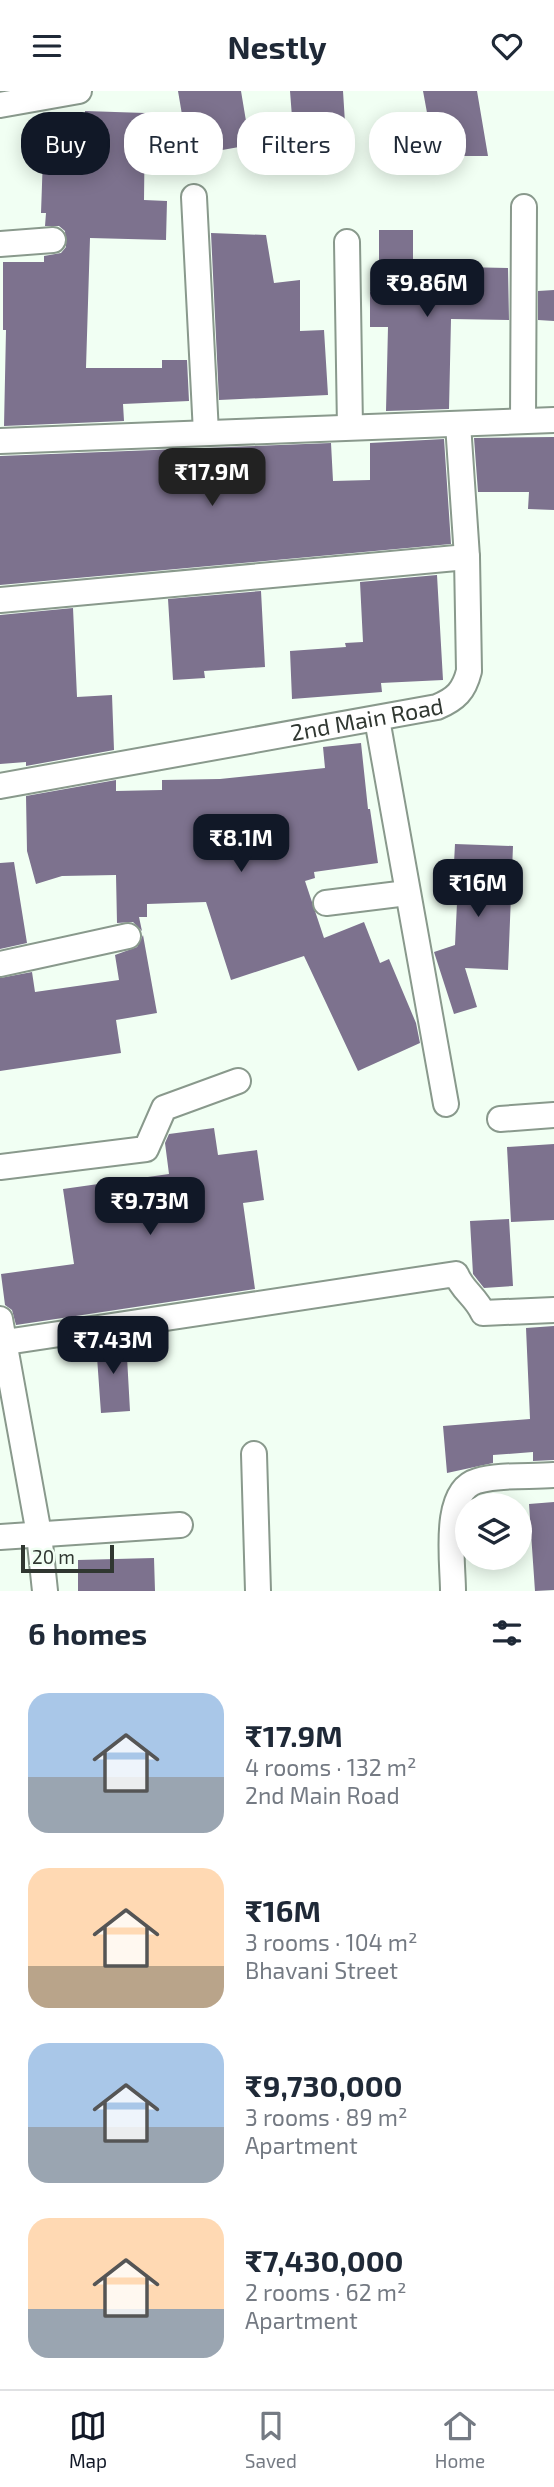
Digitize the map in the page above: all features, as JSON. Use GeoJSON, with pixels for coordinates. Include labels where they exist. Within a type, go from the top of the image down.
{"type":"FeatureCollection","features":[{"type":"Feature","properties":{"kind":"street"},"geometry":{"type":"LineString","coordinates":[[5,100],[79,91]]}},
{"type":"Feature","properties":{"kind":"street"},"geometry":{"type":"LineString","coordinates":[[194,197],[206,433]]}},
{"type":"Feature","properties":{"kind":"street"},"geometry":{"type":"LineString","coordinates":[[523,421],[524,207]]}},
{"type":"Feature","properties":{"kind":"street"},"geometry":{"type":"LineString","coordinates":[[0,244],[54,240]]}},
{"type":"Feature","properties":{"kind":"street"},"geometry":{"type":"LineString","coordinates":[[347,242],[351,427]]}},
{"type":"Feature","properties":{"kind":"street"},"geometry":{"type":"LineString","coordinates":[[0,441],[554,420]]}},
{"type":"Feature","properties":{"kind":"street","name":"2nd Main Road"},"geometry":{"type":"LineString","coordinates":[[0,786],[437,708],[454,700],[465,688],[469,671],[467,557],[458,423]]}},
{"type":"Feature","properties":{"kind":"street"},"geometry":{"type":"LineString","coordinates":[[0,600],[467,557]]}},
{"type":"Feature","properties":{"kind":"street"},"geometry":{"type":"LineString","coordinates":[[376,719],[446,1104]]}},
{"type":"Feature","properties":{"kind":"street"},"geometry":{"type":"LineString","coordinates":[[326,903],[407,893]]}},
{"type":"Feature","properties":{"kind":"street"},"geometry":{"type":"LineString","coordinates":[[0,964],[128,936]]}},
{"type":"Feature","properties":{"kind":"street"},"geometry":{"type":"LineString","coordinates":[[0,1167],[146,1149],[164,1108],[238,1081]]}},
{"type":"Feature","properties":{"kind":"street"},"geometry":{"type":"LineString","coordinates":[[500,1119],[554,1115]]}},
{"type":"Feature","properties":{"kind":"street"},"geometry":{"type":"LineString","coordinates":[[3,1343],[456,1274],[460,1285],[476,1298],[483,1313],[554,1310]]}},
{"type":"Feature","properties":{"kind":"street"},"geometry":{"type":"LineString","coordinates":[[0,1318],[39,1534],[45,1591]]}},
{"type":"Feature","properties":{"kind":"street"},"geometry":{"type":"LineString","coordinates":[[254,1454],[257,1591]]}},
{"type":"Feature","properties":{"kind":"street"},"geometry":{"type":"LineString","coordinates":[[453,1591],[453,1509],[462,1493],[476,1481],[554,1475]]}},
{"type":"Feature","properties":{"kind":"street"},"geometry":{"type":"LineString","coordinates":[[0,1537],[180,1525]]}},
{"type":"Feature","properties":{"kind":"building"},"geometry":{"type":"Polygon","coordinates":[[[178,91],[241,91],[244,112],[237,112],[237,147],[223,150],[223,112],[182,112],[178,91]]]}},
{"type":"Feature","properties":{"kind":"building"},"geometry":{"type":"Polygon","coordinates":[[[290,91],[343,91],[344,112],[292,112],[290,91]]]}},
{"type":"Feature","properties":{"kind":"building"},"geometry":{"type":"Polygon","coordinates":[[[423,91],[477,91],[488,156],[466,156],[466,112],[427,112],[423,91]]]}},
{"type":"Feature","properties":{"kind":"building"},"geometry":{"type":"Polygon","coordinates":[[[85,111],[124,112],[124,175],[144,175],[144,200],[167,201],[166,240],[90,238],[86,368],[162,368],[162,360],[187,360],[189,401],[123,404],[124,421],[4,426],[6,330],[3,330],[3,262],[44,262],[44,256],[61,253],[66,247],[65,231],[59,226],[45,226],[46,213],[41,213],[42,175],[110,175],[110,112],[85,111]]]}},
{"type":"Feature","properties":{"kind":"building"},"geometry":{"type":"Polygon","coordinates":[[[379,230],[413,230],[413,266],[508,268],[509,320],[451,319],[449,409],[386,411],[388,327],[370,327],[370,292],[379,292],[379,230]]]}},
{"type":"Feature","properties":{"kind":"building"},"geometry":{"type":"Polygon","coordinates":[[[211,233],[266,235],[274,283],[300,280],[300,331],[324,330],[328,395],[219,400],[211,233]]]}},
{"type":"Feature","properties":{"kind":"building"},"geometry":{"type":"Polygon","coordinates":[[[554,290],[554,321],[538,320],[538,291],[554,290]]]}},
{"type":"Feature","properties":{"kind":"building"},"geometry":{"type":"Polygon","coordinates":[[[554,437],[554,510],[528,509],[529,492],[478,492],[474,438],[554,437]]]}},
{"type":"Feature","properties":{"kind":"building"},"geometry":{"type":"Polygon","coordinates":[[[444,439],[451,544],[0,585],[0,456],[331,443],[333,481],[370,480],[370,443],[444,439]]]}},
{"type":"Feature","properties":{"kind":"building"},"geometry":{"type":"Polygon","coordinates":[[[437,575],[443,680],[381,683],[382,692],[292,699],[290,651],[346,647],[345,643],[363,642],[360,582],[437,575]]]}},
{"type":"Feature","properties":{"kind":"building"},"geometry":{"type":"Polygon","coordinates":[[[261,591],[265,667],[204,671],[205,678],[173,680],[168,599],[261,591]]]}},
{"type":"Feature","properties":{"kind":"building"},"geometry":{"type":"Polygon","coordinates":[[[73,608],[77,697],[112,695],[114,750],[26,766],[26,762],[0,764],[0,615],[73,608]]]}},
{"type":"Feature","properties":{"kind":"building"},"geometry":{"type":"Polygon","coordinates":[[[361,743],[368,809],[378,863],[314,872],[315,878],[305,881],[324,938],[364,922],[380,963],[389,959],[416,1023],[420,1043],[358,1071],[304,956],[231,980],[206,902],[147,904],[147,917],[139,917],[142,931],[133,922],[117,923],[116,875],[62,876],[36,884],[27,851],[26,796],[116,780],[116,791],[162,790],[162,780],[220,779],[325,768],[323,747],[361,743]]]}},
{"type":"Feature","properties":{"kind":"building"},"geometry":{"type":"Polygon","coordinates":[[[455,844],[513,846],[508,970],[465,968],[477,1007],[454,1014],[434,952],[455,945],[458,882],[453,882],[455,844]]]}},
{"type":"Feature","properties":{"kind":"building"},"geometry":{"type":"Polygon","coordinates":[[[14,862],[27,943],[0,949],[0,863],[14,862]]]}},
{"type":"Feature","properties":{"kind":"building"},"geometry":{"type":"Polygon","coordinates":[[[143,935],[157,1013],[116,1020],[121,1053],[0,1071],[0,978],[32,972],[35,992],[119,980],[115,955],[137,947],[143,935]]]}},
{"type":"Feature","properties":{"kind":"building"},"geometry":{"type":"Polygon","coordinates":[[[214,1128],[218,1155],[257,1150],[264,1200],[243,1203],[255,1289],[16,1325],[12,1310],[5,1305],[1,1274],[74,1264],[63,1189],[169,1174],[165,1143],[169,1134],[214,1128]]]}},
{"type":"Feature","properties":{"kind":"building"},"geometry":{"type":"Polygon","coordinates":[[[554,1144],[554,1220],[511,1222],[507,1147],[554,1144]]]}},
{"type":"Feature","properties":{"kind":"building"},"geometry":{"type":"Polygon","coordinates":[[[509,1219],[513,1286],[484,1288],[473,1274],[470,1221],[509,1219]]]}},
{"type":"Feature","properties":{"kind":"building"},"geometry":{"type":"Polygon","coordinates":[[[554,1326],[554,1460],[533,1461],[533,1452],[493,1455],[493,1463],[447,1473],[443,1426],[530,1419],[526,1328],[554,1326]]]}},
{"type":"Feature","properties":{"kind":"building"},"geometry":{"type":"Polygon","coordinates":[[[126,1339],[130,1411],[101,1413],[96,1343],[126,1339]]]}},
{"type":"Feature","properties":{"kind":"building"},"geometry":{"type":"Polygon","coordinates":[[[554,1502],[554,1590],[535,1591],[532,1504],[554,1502]]]}},
{"type":"Feature","properties":{"kind":"building"},"geometry":{"type":"Polygon","coordinates":[[[154,1558],[155,1591],[78,1591],[78,1560],[154,1558]]]}}]}
